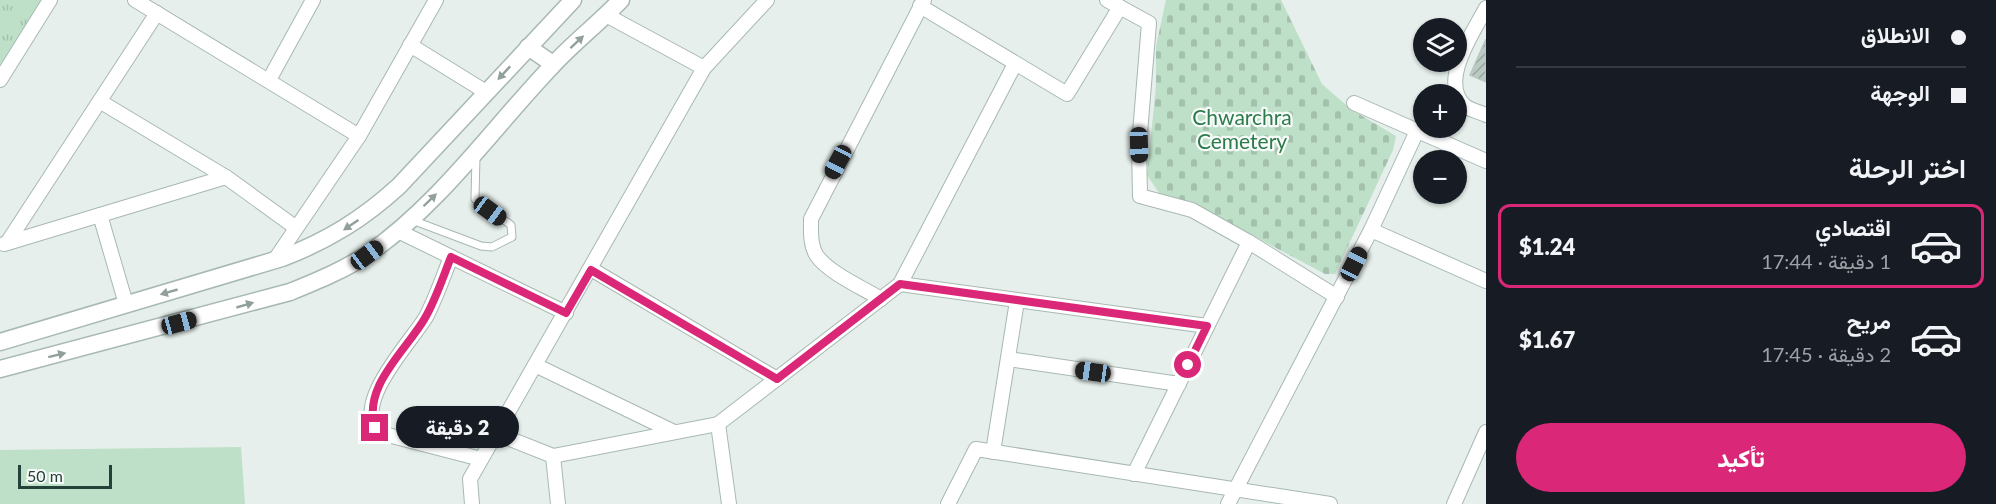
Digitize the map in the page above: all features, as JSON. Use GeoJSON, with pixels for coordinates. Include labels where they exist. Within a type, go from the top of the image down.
{"type":"FeatureCollection","features":[{"type":"Feature","properties":{"kind":"street"},"geometry":{"type":"LineString","coordinates":[[0,80],[50,0]]}},
{"type":"Feature","properties":{"kind":"street"},"geometry":{"type":"LineString","coordinates":[[135,0],[359,136]]}},
{"type":"Feature","properties":{"kind":"street"},"geometry":{"type":"LineString","coordinates":[[269,80],[313,0]]}},
{"type":"Feature","properties":{"kind":"street"},"geometry":{"type":"LineString","coordinates":[[274,261],[359,136],[436,0]]}},
{"type":"Feature","properties":{"kind":"street"},"geometry":{"type":"LineString","coordinates":[[0,342],[274,261],[320,243],[374,210],[573,0]]}},
{"type":"Feature","properties":{"kind":"street"},"geometry":{"type":"LineString","coordinates":[[0,369],[290,292],[328,276],[367,255],[404,225],[477,151],[553,64],[621,0]]}},
{"type":"Feature","properties":{"kind":"street"},"geometry":{"type":"LineString","coordinates":[[472,504],[470,479],[704,68],[767,0]]}},
{"type":"Feature","properties":{"kind":"street"},"geometry":{"type":"LineString","coordinates":[[1107,0],[1149,23],[1139,145],[1140,196],[1192,210],[1249,242],[1337,297]]}},
{"type":"Feature","properties":{"kind":"street"},"geometry":{"type":"LineString","coordinates":[[881,299],[828,267],[817,256],[811,239],[811,219],[922,3],[1067,94],[1120,7]]}},
{"type":"Feature","properties":{"kind":"street"},"geometry":{"type":"LineString","coordinates":[[1486,8],[1457,65],[1455,80],[1457,92],[1464,105],[1486,115]]}},
{"type":"Feature","properties":{"kind":"street"},"geometry":{"type":"LineString","coordinates":[[3,244],[101,102],[157,13]]}},
{"type":"Feature","properties":{"kind":"street"},"geometry":{"type":"LineString","coordinates":[[606,15],[704,68]]}},
{"type":"Feature","properties":{"kind":"street"},"geometry":{"type":"LineString","coordinates":[[410,45],[486,92]]}},
{"type":"Feature","properties":{"kind":"street"},"geometry":{"type":"LineString","coordinates":[[528,47],[553,64]]}},
{"type":"Feature","properties":{"kind":"street"},"geometry":{"type":"LineString","coordinates":[[495,434],[553,456],[718,424],[900,284],[1016,64]]}},
{"type":"Feature","properties":{"kind":"street"},"geometry":{"type":"LineString","coordinates":[[101,102],[226,177],[295,227]]}},
{"type":"Feature","properties":{"kind":"street"},"geometry":{"type":"LineString","coordinates":[[1354,103],[1413,129]]}},
{"type":"Feature","properties":{"kind":"street"},"geometry":{"type":"LineString","coordinates":[[1228,504],[1337,297],[1414,138]]}},
{"type":"Feature","properties":{"kind":"street"},"geometry":{"type":"LineString","coordinates":[[1433,138],[1486,161]]}},
{"type":"Feature","properties":{"kind":"street"},"geometry":{"type":"LineString","coordinates":[[3,244],[226,177]]}},
{"type":"Feature","properties":{"kind":"street"},"geometry":{"type":"LineString","coordinates":[[100,215],[126,304]]}},
{"type":"Feature","properties":{"kind":"street"},"geometry":{"type":"LineString","coordinates":[[404,225],[451,257],[566,313]]}},
{"type":"Feature","properties":{"kind":"street"},"geometry":{"type":"LineString","coordinates":[[1371,230],[1486,281]]}},
{"type":"Feature","properties":{"kind":"street"},"geometry":{"type":"LineString","coordinates":[[1134,474],[1249,242]]}},
{"type":"Feature","properties":{"kind":"street"},"geometry":{"type":"LineString","coordinates":[[451,257],[427,315],[382,380],[375,397],[371,417],[375,428],[380,433],[481,459]]}},
{"type":"Feature","properties":{"kind":"street"},"geometry":{"type":"LineString","coordinates":[[591,270],[777,379]]}},
{"type":"Feature","properties":{"kind":"street"},"geometry":{"type":"LineString","coordinates":[[900,284],[1017,302],[1207,326]]}},
{"type":"Feature","properties":{"kind":"street"},"geometry":{"type":"LineString","coordinates":[[993,452],[1017,302]]}},
{"type":"Feature","properties":{"kind":"street"},"geometry":{"type":"LineString","coordinates":[[1008,359],[1179,384]]}},
{"type":"Feature","properties":{"kind":"street"},"geometry":{"type":"LineString","coordinates":[[535,365],[675,432]]}},
{"type":"Feature","properties":{"kind":"street"},"geometry":{"type":"LineString","coordinates":[[718,424],[729,504]]}},
{"type":"Feature","properties":{"kind":"street"},"geometry":{"type":"LineString","coordinates":[[1454,504],[1486,432]]}},
{"type":"Feature","properties":{"kind":"street"},"geometry":{"type":"LineString","coordinates":[[948,504],[976,449],[1330,504]]}},
{"type":"Feature","properties":{"kind":"street"},"geometry":{"type":"LineString","coordinates":[[553,456],[558,504]]}},
{"type":"Feature","properties":{"kind":"lane"},"geometry":{"type":"LineString","coordinates":[[404,225],[482,246],[492,247],[512,237],[511,225],[475,198],[477,151]]}},
{"type":"Feature","properties":{"kind":"green space"},"geometry":{"type":"Polygon","coordinates":[[[0,0],[41,0],[0,68],[0,0]]]}},
{"type":"Feature","properties":{"kind":"green space","name":"Chwarchra Cemetery"},"geometry":{"type":"Polygon","coordinates":[[[1166,0],[1281,0],[1322,84],[1352,110],[1396,136],[1393,150],[1335,274],[1325,274],[1218,217],[1159,193],[1147,175],[1156,86],[1156,46],[1166,0]]]}},
{"type":"Feature","properties":{"kind":"green space"},"geometry":{"type":"Polygon","coordinates":[[[241,447],[245,504],[0,504],[0,450],[241,447]]]}},
{"type":"Feature","properties":{"kind":"building"},"geometry":{"type":"Polygon","coordinates":[[[1486,39],[1486,82],[1470,75],[1486,39]]]}},
{"type":"Feature","properties":{"kind":"route"},"geometry":{"type":"LineString","coordinates":[[375,428],[371,417],[375,397],[382,380],[427,315],[451,257],[566,313],[591,270],[777,379],[900,284],[1017,302],[1207,326],[1188,365]]}}]}
